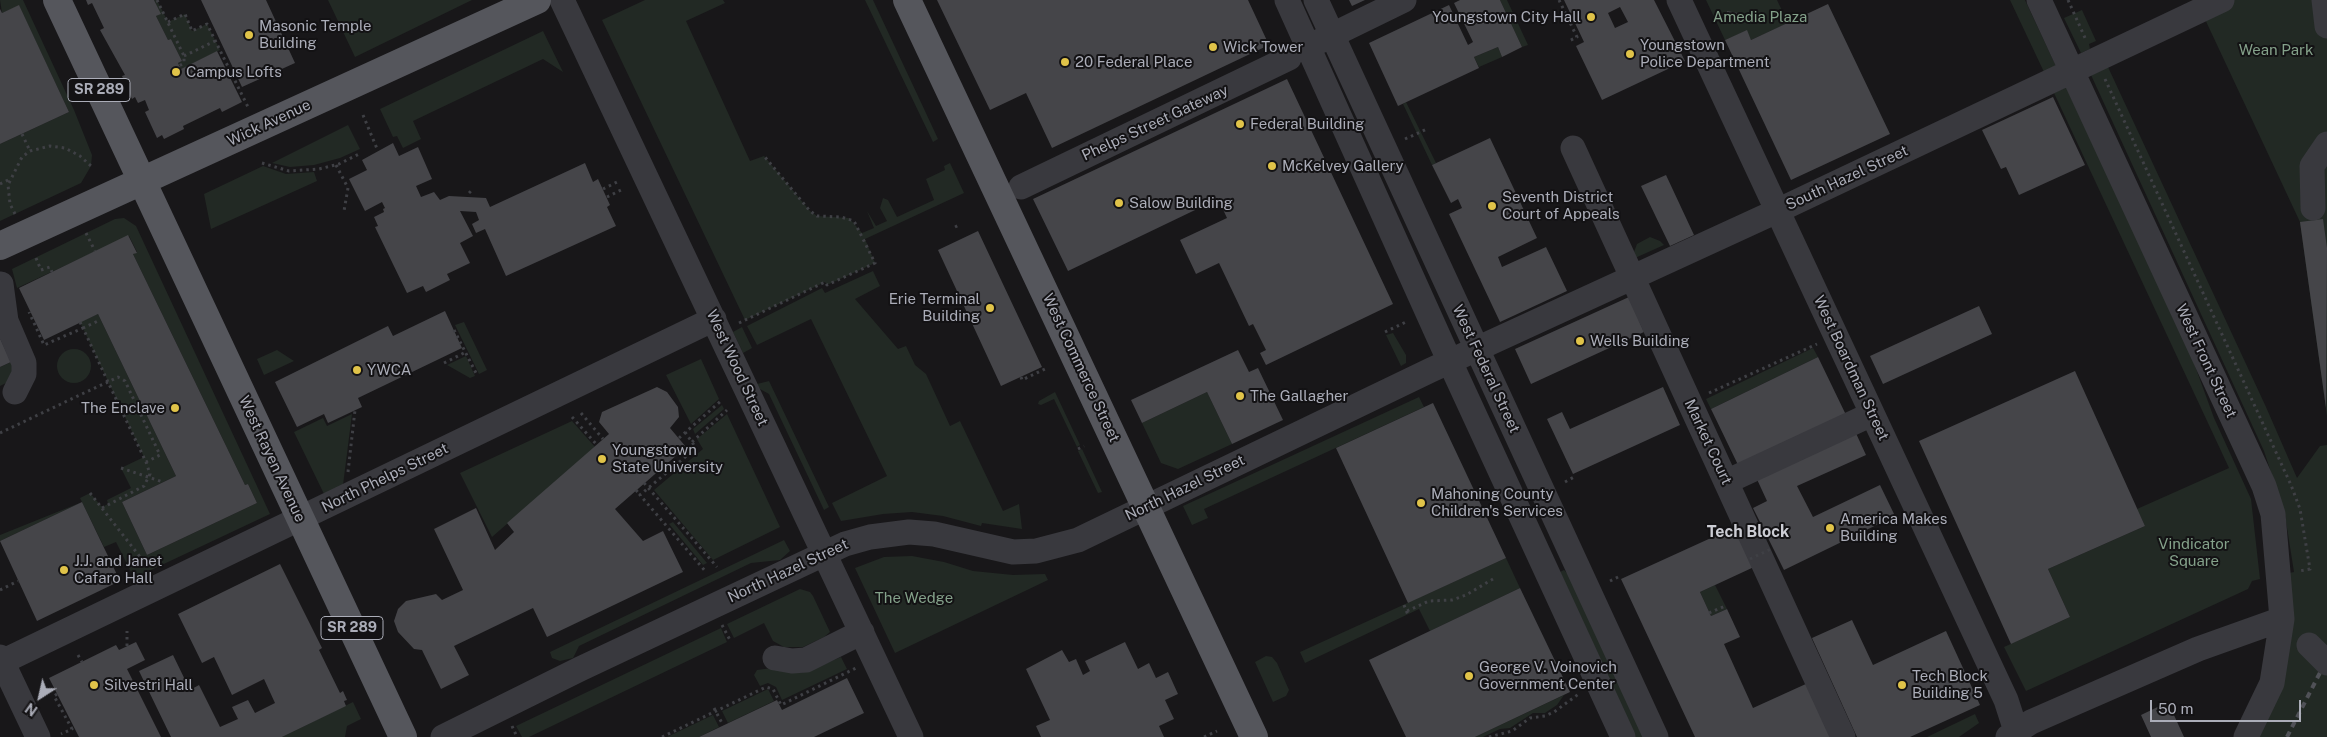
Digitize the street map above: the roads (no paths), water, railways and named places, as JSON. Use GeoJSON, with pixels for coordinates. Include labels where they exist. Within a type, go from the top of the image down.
{"type":"FeatureCollection","features":[{"type":"Feature","properties":{"kind":"main road","name":"SR 289"},"geometry":{"type":"LineString","coordinates":[[57,0],[142,181]]}},
{"type":"Feature","properties":{"kind":"main road","name":"Wick Avenue"},"geometry":{"type":"LineString","coordinates":[[0,246],[537,0]]}},
{"type":"Feature","properties":{"kind":"main road","name":"West Commerce Street"},"geometry":{"type":"LineString","coordinates":[[907,0],[1254,737]]}},
{"type":"Feature","properties":{"kind":"main road","name":"West Rayen Avenue"},"geometry":{"type":"LineString","coordinates":[[142,181],[403,737]]}},
{"type":"Feature","properties":{"kind":"street","name":"West Wood Street"},"geometry":{"type":"LineString","coordinates":[[562,0],[911,737]]}},
{"type":"Feature","properties":{"kind":"street","name":"West Federal Street"},"geometry":{"type":"LineString","coordinates":[[1288,0],[1299,52],[1450,362],[1623,737]]}},
{"type":"Feature","properties":{"kind":"street","name":"West Federal Street"},"geometry":{"type":"LineString","coordinates":[[1316,0],[1656,737]]}},
{"type":"Feature","properties":{"kind":"street"},"geometry":{"type":"LineString","coordinates":[[1299,52],[1404,0]]}},
{"type":"Feature","properties":{"kind":"street","name":"West Boardman Street"},"geometry":{"type":"LineString","coordinates":[[1679,0],[2006,700],[2014,735]]}},
{"type":"Feature","properties":{"kind":"street","name":"West Front Street"},"geometry":{"type":"LineString","coordinates":[[2038,0],[2264,486],[2272,514],[2282,619],[2272,683],[2246,737]]}},
{"type":"Feature","properties":{"kind":"street"},"geometry":{"type":"LineString","coordinates":[[2324,0],[2327,26]]}},
{"type":"Feature","properties":{"kind":"street","name":"South Hazel Street"},"geometry":{"type":"LineString","coordinates":[[1477,350],[1778,211],[2219,1]]}},
{"type":"Feature","properties":{"kind":"street","name":"Phelps Street Gateway"},"geometry":{"type":"LineString","coordinates":[[1021,187],[1299,52]]}},
{"type":"Feature","properties":{"kind":"street"},"geometry":{"type":"LineString","coordinates":[[2314,208],[2312,166],[2327,144]]}},
{"type":"Feature","properties":{"kind":"street","name":"Market Court"},"geometry":{"type":"LineString","coordinates":[[1573,148],[1843,737]]}},
{"type":"Feature","properties":{"kind":"street"},"geometry":{"type":"LineString","coordinates":[[1,284],[6,321],[24,363],[24,374],[15,392]]}},
{"type":"Feature","properties":{"kind":"street","name":"North Phelps Street"},"geometry":{"type":"LineString","coordinates":[[1,659],[345,497],[717,326]]}},
{"type":"Feature","properties":{"kind":"street","name":"North Hazel Street"},"geometry":{"type":"LineString","coordinates":[[443,737],[580,669],[845,544],[870,537],[910,532],[934,534],[1013,552],[1036,551],[1078,540],[1477,350]]}},
{"type":"Feature","properties":{"kind":"street"},"geometry":{"type":"LineString","coordinates":[[1726,482],[1872,414]]}},
{"type":"Feature","properties":{"kind":"street"},"geometry":{"type":"LineString","coordinates":[[2014,735],[2032,722],[2198,649],[2282,619],[2327,663]]}},
{"type":"Feature","properties":{"kind":"street"},"geometry":{"type":"LineString","coordinates":[[775,658],[792,661],[806,660],[862,632]]}},
{"type":"Feature","properties":{"kind":"street"},"geometry":{"type":"LineString","coordinates":[[1,659],[49,736]]}},
{"type":"Feature","properties":{"kind":"railway"},"geometry":{"type":"LineString","coordinates":[[2287,737],[2327,659]]}},
{"type":"Feature","properties":{"kind":"place","name":"Youngstown City Hall"},"geometry":{"type":"Point","coordinates":[1591,17]}},
{"type":"Feature","properties":{"kind":"place","name":"Masonic Temple Building"},"geometry":{"type":"Point","coordinates":[249,35]}},
{"type":"Feature","properties":{"kind":"place","name":"Wick Tower"},"geometry":{"type":"Point","coordinates":[1213,47]}},
{"type":"Feature","properties":{"kind":"place","name":"Youngstown Police Department"},"geometry":{"type":"Point","coordinates":[1630,54]}},
{"type":"Feature","properties":{"kind":"place","name":"20 Federal Place"},"geometry":{"type":"Point","coordinates":[1065,62]}},
{"type":"Feature","properties":{"kind":"place","name":"Campus Lofts"},"geometry":{"type":"Point","coordinates":[176,72]}},
{"type":"Feature","properties":{"kind":"place","name":"Federal Building"},"geometry":{"type":"Point","coordinates":[1240,124]}},
{"type":"Feature","properties":{"kind":"place","name":"McKelvey Gallery"},"geometry":{"type":"Point","coordinates":[1272,166]}},
{"type":"Feature","properties":{"kind":"place","name":"Salow Building"},"geometry":{"type":"Point","coordinates":[1119,203]}},
{"type":"Feature","properties":{"kind":"place","name":"Seventh District Court of Appeals"},"geometry":{"type":"Point","coordinates":[1492,206]}},
{"type":"Feature","properties":{"kind":"place","name":"Erie Terminal Building"},"geometry":{"type":"Point","coordinates":[990,308]}},
{"type":"Feature","properties":{"kind":"place","name":"Wells Building"},"geometry":{"type":"Point","coordinates":[1580,341]}},
{"type":"Feature","properties":{"kind":"place","name":"YWCA"},"geometry":{"type":"Point","coordinates":[357,370]}},
{"type":"Feature","properties":{"kind":"place","name":"The Gallagher"},"geometry":{"type":"Point","coordinates":[1240,396]}},
{"type":"Feature","properties":{"kind":"place","name":"The Enclave"},"geometry":{"type":"Point","coordinates":[175,408]}},
{"type":"Feature","properties":{"kind":"place","name":"Youngstown State University"},"geometry":{"type":"Point","coordinates":[602,459]}},
{"type":"Feature","properties":{"kind":"place","name":"Mahoning County Children's Services"},"geometry":{"type":"Point","coordinates":[1421,503]}},
{"type":"Feature","properties":{"kind":"place","name":"America Makes Building"},"geometry":{"type":"Point","coordinates":[1830,528]}},
{"type":"Feature","properties":{"kind":"place","name":"J.J. and Janet Cafaro Hall"},"geometry":{"type":"Point","coordinates":[64,570]}},
{"type":"Feature","properties":{"kind":"place","name":"George V. Voinovich Government Center"},"geometry":{"type":"Point","coordinates":[1469,676]}},
{"type":"Feature","properties":{"kind":"place","name":"Silvestri Hall"},"geometry":{"type":"Point","coordinates":[94,685]}},
{"type":"Feature","properties":{"kind":"place","name":"Tech Block Building 5"},"geometry":{"type":"Point","coordinates":[1902,685]}},
{"type":"Feature","properties":{"kind":"district","name":"Tech Block"},"geometry":{"type":"Point","coordinates":[1748,532]}},
{"type":"Feature","properties":{"kind":"park label","name":"Amedia Plaza"},"geometry":{"type":"Point","coordinates":[1760,17]}},
{"type":"Feature","properties":{"kind":"park label","name":"Wean Park"},"geometry":{"type":"Point","coordinates":[2276,50]}},
{"type":"Feature","properties":{"kind":"park label","name":"Vindicator Square"},"geometry":{"type":"Point","coordinates":[2194,552]}},
{"type":"Feature","properties":{"kind":"park label","name":"The Wedge"},"geometry":{"type":"Point","coordinates":[914,598]}}]}
